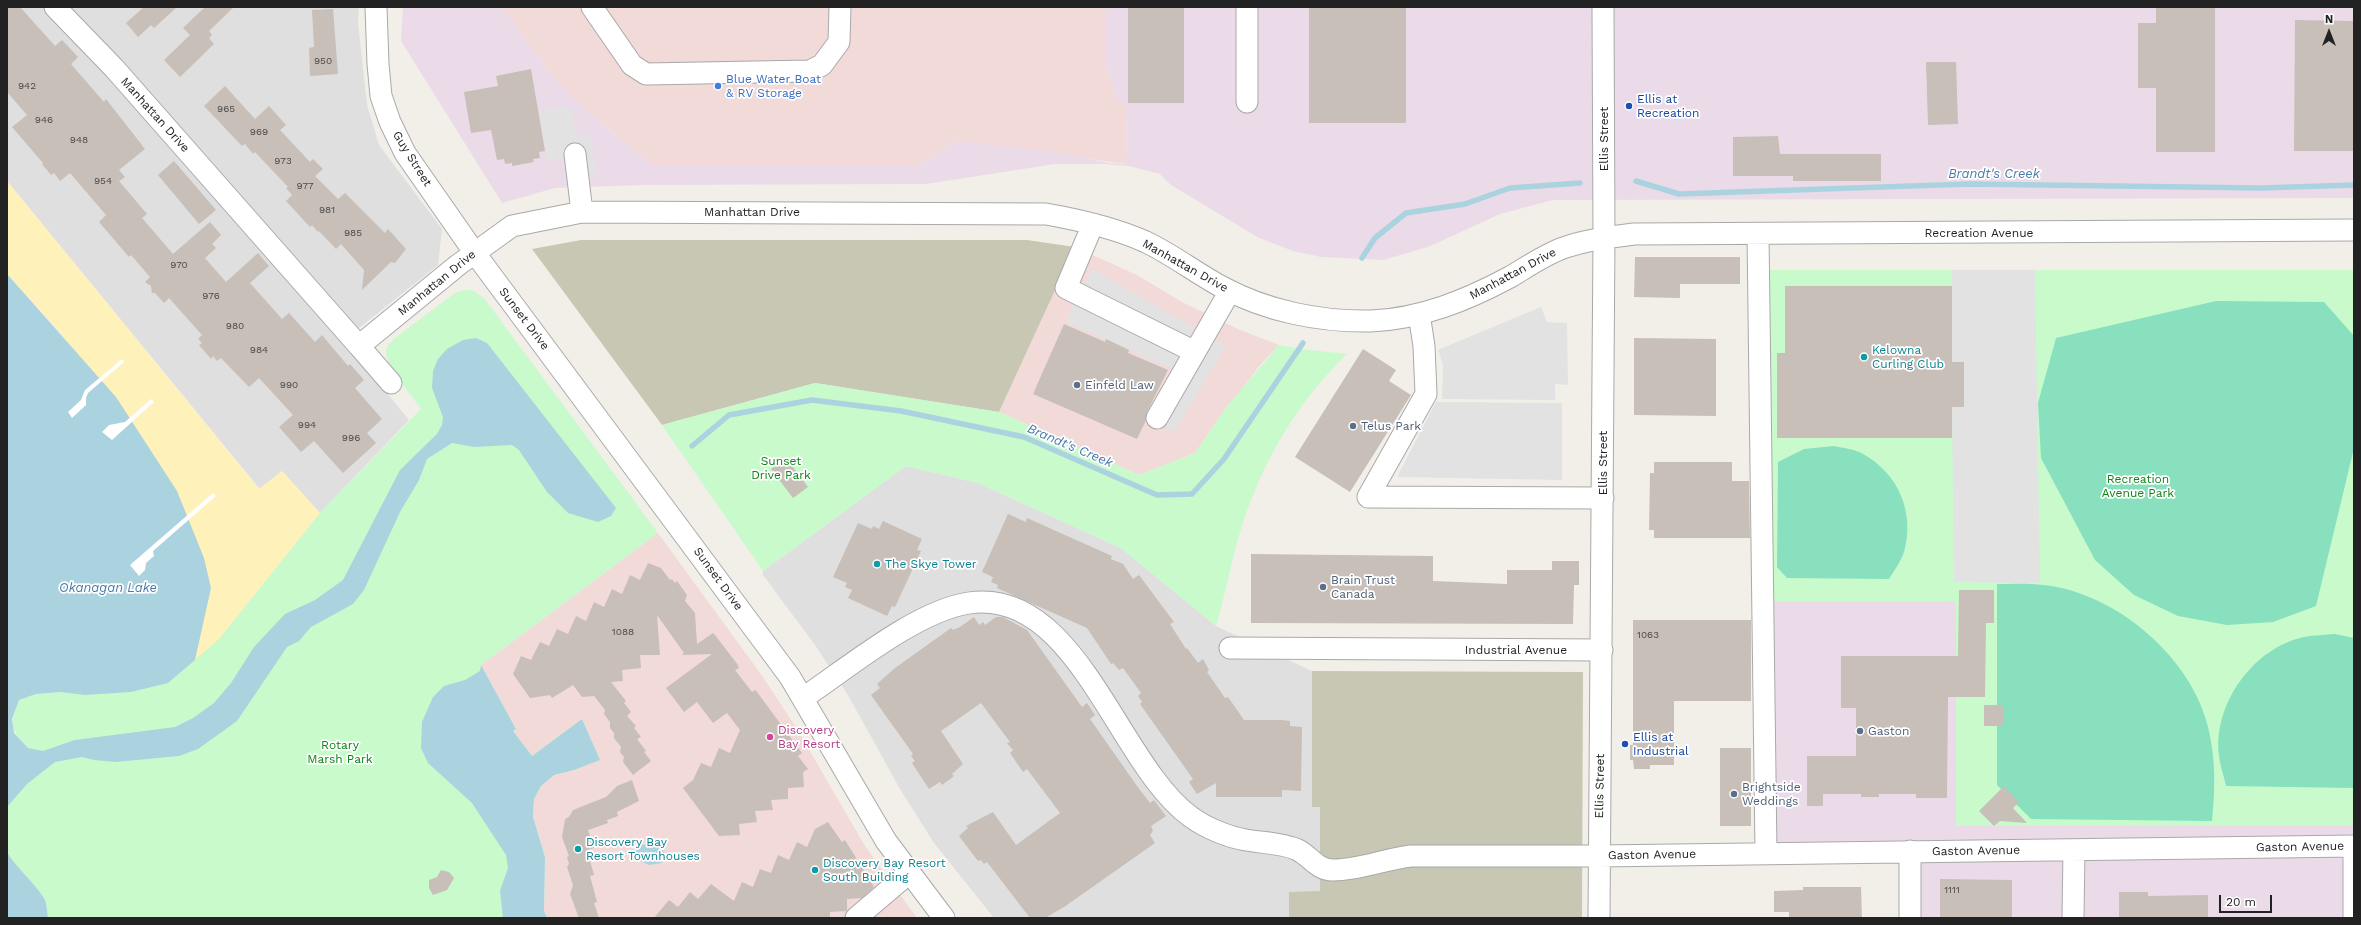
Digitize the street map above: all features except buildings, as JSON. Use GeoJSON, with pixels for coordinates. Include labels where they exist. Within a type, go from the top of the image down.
{"type":"FeatureCollection","features":[{"type":"Feature","properties":{"kind":"street","name":"Manhattan Drive"},"geometry":{"type":"LineString","coordinates":[[55,7],[114,68],[359,346],[474,252],[512,226],[582,212],[1046,214],[1093,224],[1146,242],[1248,300],[1284,311],[1333,319],[1371,321],[1419,314],[1441,309],[1479,293],[1562,249],[1604,238]]}},
{"type":"Feature","properties":{"kind":"street","name":"Guy Street"},"geometry":{"type":"LineString","coordinates":[[376,7],[379,80],[390,122],[405,153],[474,252]]}},
{"type":"Feature","properties":{"kind":"street"},"geometry":{"type":"LineString","coordinates":[[592,7],[632,65],[646,74],[810,71],[822,65],[839,42],[840,7]]}},
{"type":"Feature","properties":{"kind":"street"},"geometry":{"type":"LineString","coordinates":[[1247,7],[1247,102]]}},
{"type":"Feature","properties":{"kind":"street","name":"Ellis Street"},"geometry":{"type":"LineString","coordinates":[[1598,918],[1603,498],[1603,7]]}},
{"type":"Feature","properties":{"kind":"street"},"geometry":{"type":"LineString","coordinates":[[575,154],[582,212]]}},
{"type":"Feature","properties":{"kind":"street"},"geometry":{"type":"LineString","coordinates":[[1093,224],[1066,288],[1195,352]]}},
{"type":"Feature","properties":{"kind":"street","name":"Recreation Avenue"},"geometry":{"type":"LineString","coordinates":[[1604,238],[1634,234],[2354,230]]}},
{"type":"Feature","properties":{"kind":"street"},"geometry":{"type":"LineString","coordinates":[[1758,234],[1766,853]]}},
{"type":"Feature","properties":{"kind":"street","name":"Sunset Drive"},"geometry":{"type":"LineString","coordinates":[[474,252],[666,508],[803,698],[886,840],[909,873],[944,918]]}},
{"type":"Feature","properties":{"kind":"street"},"geometry":{"type":"LineString","coordinates":[[1157,418],[1230,291]]}},
{"type":"Feature","properties":{"kind":"street"},"geometry":{"type":"LineString","coordinates":[[1419,314],[1424,346],[1426,394],[1368,497],[1603,498]]}},
{"type":"Feature","properties":{"kind":"street"},"geometry":{"type":"LineString","coordinates":[[359,346],[391,383]]}},
{"type":"Feature","properties":{"kind":"street","name":"Gaston Avenue"},"geometry":{"type":"LineString","coordinates":[[803,698],[906,628],[943,609],[969,603],[992,602],[1015,607],[1056,636],[1090,679],[1148,772],[1176,805],[1192,818],[1218,831],[1245,840],[1271,843],[1299,851],[1320,867],[1331,870],[1373,866],[1392,858],[1411,856],[1598,856],[2354,846]]}},
{"type":"Feature","properties":{"kind":"street","name":"Industrial Avenue"},"geometry":{"type":"LineString","coordinates":[[1230,648],[1602,650]]}},
{"type":"Feature","properties":{"kind":"street"},"geometry":{"type":"LineString","coordinates":[[2354,846],[2354,918]]}},
{"type":"Feature","properties":{"kind":"street"},"geometry":{"type":"LineString","coordinates":[[2073,918],[2074,850]]}},
{"type":"Feature","properties":{"kind":"street"},"geometry":{"type":"LineString","coordinates":[[1910,851],[1910,918]]}},
{"type":"Feature","properties":{"kind":"street"},"geometry":{"type":"LineString","coordinates":[[856,918],[909,873]]}},
{"type":"Feature","properties":{"kind":"shaded area"},"geometry":{"type":"Polygon","coordinates":[[[7,7],[359,7],[358,22],[367,105],[379,145],[442,229],[438,265],[344,340],[409,420],[320,513],[282,471],[260,489],[7,181],[7,7]]]}},
{"type":"Feature","properties":{"kind":"shaded area"},"geometry":{"type":"Polygon","coordinates":[[[403,7],[502,7],[556,81],[588,112],[653,165],[919,165],[955,141],[1051,151],[1109,163],[1127,164],[1126,107],[1117,100],[1105,62],[1105,7],[2354,7],[2354,198],[1553,200],[1500,214],[1428,247],[1383,260],[1321,257],[1293,251],[1259,238],[1171,185],[1160,174],[1129,166],[1105,164],[1055,164],[926,184],[645,185],[555,188],[502,203],[401,41],[403,7]]]}},
{"type":"Feature","properties":{"kind":"shaded area"},"geometry":{"type":"Polygon","coordinates":[[[502,7],[1105,7],[1105,62],[1117,100],[1126,107],[1127,164],[955,141],[919,165],[653,165],[588,112],[556,81],[502,7]]]}},
{"type":"Feature","properties":{"kind":"shaded area"},"geometry":{"type":"Polygon","coordinates":[[[572,107],[576,136],[590,135],[597,173],[568,178],[563,159],[548,161],[538,110],[572,107]]]}},
{"type":"Feature","properties":{"kind":"shaded area"},"geometry":{"type":"Polygon","coordinates":[[[581,240],[1027,240],[1075,247],[999,412],[815,383],[662,425],[532,249],[581,240]]]}},
{"type":"Feature","properties":{"kind":"shaded area"},"geometry":{"type":"Polygon","coordinates":[[[1075,247],[1137,275],[1182,302],[1238,329],[1279,345],[1261,364],[1211,429],[1195,453],[1139,475],[999,412],[1075,247]]]}},
{"type":"Feature","properties":{"kind":"shaded area"},"geometry":{"type":"Polygon","coordinates":[[[1092,269],[1226,346],[1174,432],[1149,416],[1173,369],[1065,322],[1092,269]]]}},
{"type":"Feature","properties":{"kind":"shaded area"},"geometry":{"type":"Polygon","coordinates":[[[1952,270],[2035,270],[2040,583],[1954,582],[1952,407],[1964,406],[1964,362],[1952,362],[1952,270]]]}},
{"type":"Feature","properties":{"kind":"shaded area"},"geometry":{"type":"Polygon","coordinates":[[[1541,307],[1547,322],[1567,323],[1568,385],[1555,384],[1555,400],[1442,399],[1443,365],[1438,350],[1541,307]]]}},
{"type":"Feature","properties":{"kind":"shaded area"},"geometry":{"type":"Polygon","coordinates":[[[1436,402],[1562,403],[1562,480],[1397,477],[1436,402]]]}},
{"type":"Feature","properties":{"kind":"shaded area"},"geometry":{"type":"Polygon","coordinates":[[[906,466],[978,483],[1121,548],[1216,626],[1312,671],[1312,807],[1320,807],[1320,892],[1289,892],[1289,918],[994,918],[934,843],[900,789],[848,695],[815,645],[763,575],[763,571],[906,466]]]}},
{"type":"Feature","properties":{"kind":"shaded area"},"geometry":{"type":"Polygon","coordinates":[[[658,533],[763,677],[797,729],[865,846],[917,918],[547,918],[544,911],[545,857],[533,817],[534,799],[541,786],[554,775],[574,770],[599,760],[582,719],[532,756],[513,731],[516,729],[481,665],[658,533]]]}},
{"type":"Feature","properties":{"kind":"shaded area"},"geometry":{"type":"Polygon","coordinates":[[[1956,601],[1957,826],[2354,826],[2354,918],[1904,918],[1904,853],[1764,850],[1768,602],[1956,601]]]}},
{"type":"Feature","properties":{"kind":"shaded area"},"geometry":{"type":"Polygon","coordinates":[[[1312,671],[1583,672],[1582,918],[1289,918],[1289,892],[1320,891],[1320,807],[1312,807],[1312,671]]]}},
{"type":"Feature","properties":{"kind":"sand"},"geometry":{"type":"Polygon","coordinates":[[[7,181],[259,489],[282,471],[320,513],[219,639],[222,646],[187,687],[62,334],[7,274],[7,181]]]}},
{"type":"Feature","properties":{"kind":"green space","name":"Recreation Avenue Park"},"geometry":{"type":"Polygon","coordinates":[[[1768,270],[2354,270],[2354,826],[1956,826],[1956,601],[1768,602],[1768,270]]]}},
{"type":"Feature","properties":{"kind":"green space","name":"Rotary Marsh Park"},"geometry":{"type":"Polygon","coordinates":[[[464,290],[472,290],[484,298],[658,533],[481,665],[516,729],[513,731],[532,756],[582,719],[600,760],[574,770],[554,775],[541,786],[534,799],[533,817],[545,857],[544,911],[547,918],[48,918],[45,900],[7,851],[7,803],[28,748],[18,736],[13,726],[14,715],[19,700],[36,694],[60,692],[85,695],[168,683],[219,639],[320,513],[421,409],[394,372],[386,351],[389,344],[395,338],[455,293],[464,290]]]}},
{"type":"Feature","properties":{"kind":"green space"},"geometry":{"type":"Polygon","coordinates":[[[2216,301],[2324,302],[2354,336],[2354,448],[2316,606],[2273,622],[2227,625],[2178,616],[2134,595],[2095,560],[2041,458],[2038,403],[2056,338],[2216,301]]]}},
{"type":"Feature","properties":{"kind":"green space","name":"Sunset Drive Park"},"geometry":{"type":"Polygon","coordinates":[[[1279,345],[1347,354],[1327,374],[1309,396],[1278,442],[1265,467],[1244,519],[1216,626],[1121,548],[978,483],[906,466],[763,571],[662,425],[815,383],[999,412],[1139,475],[1195,453],[1227,406],[1279,345]]]}},
{"type":"Feature","properties":{"kind":"green space"},"geometry":{"type":"Polygon","coordinates":[[[1834,446],[1856,451],[1876,462],[1895,484],[1901,496],[1905,509],[1907,537],[1903,555],[1889,579],[1787,578],[1777,567],[1778,462],[1804,449],[1834,446]]]}},
{"type":"Feature","properties":{"kind":"green space"},"geometry":{"type":"Polygon","coordinates":[[[1997,584],[2043,585],[2070,590],[2098,601],[2124,615],[2148,634],[2169,655],[2187,679],[2201,704],[2209,731],[2213,754],[2214,776],[2212,821],[2031,819],[1997,785],[1997,584]]]}},
{"type":"Feature","properties":{"kind":"green space"},"geometry":{"type":"Polygon","coordinates":[[[2335,634],[2354,638],[2354,788],[2226,786],[2219,756],[2219,736],[2223,717],[2230,698],[2240,681],[2253,666],[2268,653],[2285,643],[2304,637],[2335,634]]]}},
{"type":"Feature","properties":{"kind":"water","name":"Okanagan Lake"},"geometry":{"type":"Polygon","coordinates":[[[7,274],[116,397],[177,491],[204,558],[211,588],[195,660],[168,683],[131,692],[85,695],[60,692],[36,694],[19,700],[12,719],[14,733],[28,748],[43,751],[75,740],[175,727],[193,718],[214,703],[231,683],[254,647],[285,614],[315,600],[343,580],[400,470],[437,434],[442,425],[443,417],[432,388],[433,371],[438,359],[447,349],[463,340],[476,338],[487,343],[616,508],[611,516],[598,522],[568,513],[547,492],[519,450],[512,445],[474,447],[452,443],[427,459],[419,480],[400,512],[364,590],[353,604],[311,627],[299,641],[287,647],[237,721],[198,749],[179,756],[116,762],[94,760],[82,757],[55,762],[27,784],[7,807],[7,274]]]}},
{"type":"Feature","properties":{"kind":"water"},"geometry":{"type":"Polygon","coordinates":[[[481,665],[516,729],[513,731],[532,756],[582,719],[600,760],[574,770],[554,775],[541,786],[534,799],[533,817],[545,857],[544,911],[547,918],[503,918],[500,891],[508,868],[506,855],[472,803],[428,763],[421,748],[422,722],[433,697],[444,686],[465,680],[480,671],[481,665]]]}},
{"type":"Feature","properties":{"kind":"water"},"geometry":{"type":"Polygon","coordinates":[[[652,844],[662,848],[666,856],[661,863],[649,865],[638,860],[635,852],[640,845],[652,844]]]}},
{"type":"Feature","properties":{"kind":"water"},"geometry":{"type":"Polygon","coordinates":[[[7,851],[45,900],[48,918],[7,918],[7,851]]]}},
{"type":"Feature","properties":{"kind":"pier"},"geometry":{"type":"Polygon","coordinates":[[[122,359],[124,362],[88,393],[86,405],[72,418],[68,412],[81,400],[85,390],[122,359]]]}},
{"type":"Feature","properties":{"kind":"pier"},"geometry":{"type":"Polygon","coordinates":[[[151,399],[154,402],[112,440],[102,432],[109,425],[125,422],[151,399]]]}},
{"type":"Feature","properties":{"kind":"pier"},"geometry":{"type":"Polygon","coordinates":[[[213,493],[216,496],[153,551],[154,556],[146,563],[145,570],[139,576],[130,565],[213,493]]]}},
{"type":"Feature","properties":{"kind":"waterway","name":"Brandt's Creek"},"geometry":{"type":"LineString","coordinates":[[1636,181],[1679,194],[1969,184],[2261,188],[2354,185]]}},
{"type":"Feature","properties":{"kind":"waterway","name":"Brandt's Creek"},"geometry":{"type":"LineString","coordinates":[[1362,258],[1375,238],[1406,213],[1465,204],[1510,188],[1580,183]]}},
{"type":"Feature","properties":{"kind":"waterway","name":"Brandt's Creek"},"geometry":{"type":"LineString","coordinates":[[692,446],[729,415],[812,400],[901,411],[1024,437],[1157,495],[1192,494],[1224,459],[1303,343]]}},
{"type":"Feature","properties":{"kind":"place","name":"Blue Water Boat & RV Storage"},"geometry":{"type":"Point","coordinates":[718,86]}},
{"type":"Feature","properties":{"kind":"place","name":"Ellis at Recreation"},"geometry":{"type":"Point","coordinates":[1629,106]}},
{"type":"Feature","properties":{"kind":"place","name":"Kelowna Curling Club"},"geometry":{"type":"Point","coordinates":[1864,357]}},
{"type":"Feature","properties":{"kind":"place","name":"Einfeld Law"},"geometry":{"type":"Point","coordinates":[1077,385]}},
{"type":"Feature","properties":{"kind":"place","name":"Telus Park"},"geometry":{"type":"Point","coordinates":[1353,426]}},
{"type":"Feature","properties":{"kind":"place","name":"The Skye Tower"},"geometry":{"type":"Point","coordinates":[877,564]}},
{"type":"Feature","properties":{"kind":"place","name":"Brain Trust Canada"},"geometry":{"type":"Point","coordinates":[1323,587]}},
{"type":"Feature","properties":{"kind":"place","name":"Gaston"},"geometry":{"type":"Point","coordinates":[1860,731]}},
{"type":"Feature","properties":{"kind":"place","name":"Discovery Bay Resort"},"geometry":{"type":"Point","coordinates":[770,737]}},
{"type":"Feature","properties":{"kind":"place","name":"Ellis at Industrial"},"geometry":{"type":"Point","coordinates":[1625,744]}},
{"type":"Feature","properties":{"kind":"place","name":"Brightside Weddings"},"geometry":{"type":"Point","coordinates":[1734,794]}},
{"type":"Feature","properties":{"kind":"place","name":"Discovery Bay Resort Townhouses"},"geometry":{"type":"Point","coordinates":[578,849]}},
{"type":"Feature","properties":{"kind":"place","name":"Discovery Bay Resort South Building"},"geometry":{"type":"Point","coordinates":[815,870]}}]}
